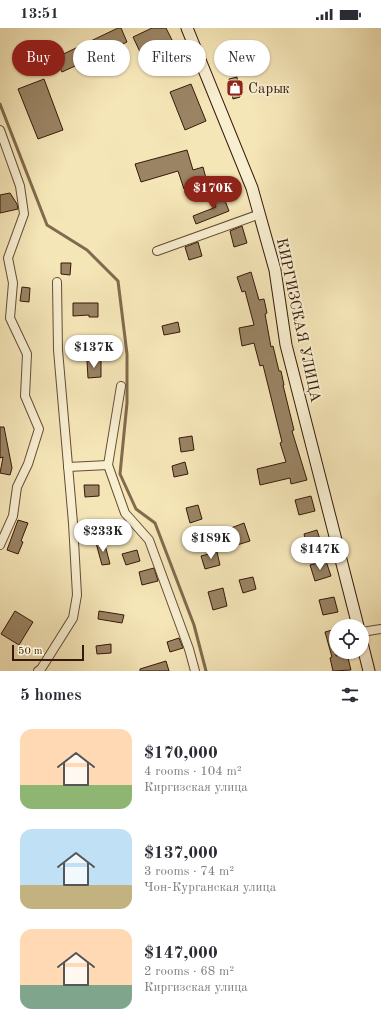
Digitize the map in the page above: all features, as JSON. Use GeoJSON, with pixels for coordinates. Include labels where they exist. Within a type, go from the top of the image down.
{"type":"FeatureCollection","features":[{"type":"Feature","properties":{"kind":"main road","name":"КИРГИЗСКАЯ УЛИЦА"},"geometry":{"type":"LineString","coordinates":[[187,28],[252,188],[260,214],[276,270],[286,345],[356,619]]}},
{"type":"Feature","properties":{"kind":"main road"},"geometry":{"type":"LineString","coordinates":[[366,659],[369,671]]}},
{"type":"Feature","properties":{"kind":"street"},"geometry":{"type":"LineString","coordinates":[[0,130],[20,186],[24,214],[8,258],[13,283],[10,318],[27,354],[25,396],[39,429],[28,464],[17,487],[13,516],[0,545]]}},
{"type":"Feature","properties":{"kind":"street"},"geometry":{"type":"LineString","coordinates":[[157,251],[260,214]]}},
{"type":"Feature","properties":{"kind":"street"},"geometry":{"type":"LineString","coordinates":[[38,671],[41,669],[73,618],[77,595],[58,350],[57,282]]}},
{"type":"Feature","properties":{"kind":"street"},"geometry":{"type":"LineString","coordinates":[[121,386],[108,465],[125,513],[149,540],[189,649],[195,671]]}},
{"type":"Feature","properties":{"kind":"street"},"geometry":{"type":"LineString","coordinates":[[68,467],[108,465]]}},
{"type":"Feature","properties":{"kind":"street"},"geometry":{"type":"LineString","coordinates":[[369,631],[381,629]]}},
{"type":"Feature","properties":{"kind":"building"},"geometry":{"type":"Polygon","coordinates":[[[121,28],[126,40],[93,40],[121,28]]]}},
{"type":"Feature","properties":{"kind":"building"},"geometry":{"type":"Polygon","coordinates":[[[152,28],[166,28],[172,40],[138,40],[138,48],[133,37],[152,28]]]}},
{"type":"Feature","properties":{"kind":"building"},"geometry":{"type":"Polygon","coordinates":[[[73,49],[73,67],[65,71],[65,53],[73,49]]]}},
{"type":"Feature","properties":{"kind":"building"},"geometry":{"type":"Polygon","coordinates":[[[237,77],[240,97],[233,99],[229,79],[237,77]]]}},
{"type":"Feature","properties":{"kind":"building"},"geometry":{"type":"Polygon","coordinates":[[[44,79],[63,130],[38,139],[18,89],[44,79]]]}},
{"type":"Feature","properties":{"kind":"building"},"geometry":{"type":"Polygon","coordinates":[[[191,84],[206,121],[185,130],[170,92],[191,84]]]}},
{"type":"Feature","properties":{"kind":"building"},"geometry":{"type":"Polygon","coordinates":[[[187,150],[193,170],[203,167],[207,182],[184,189],[178,171],[141,182],[135,164],[187,150]]]}},
{"type":"Feature","properties":{"kind":"building"},"geometry":{"type":"Polygon","coordinates":[[[10,193],[17,204],[18,209],[0,213],[0,195],[10,193]]]}},
{"type":"Feature","properties":{"kind":"building"},"geometry":{"type":"Polygon","coordinates":[[[222,193],[229,211],[196,224],[193,216],[216,207],[212,197],[222,193]]]}},
{"type":"Feature","properties":{"kind":"building"},"geometry":{"type":"Polygon","coordinates":[[[242,226],[247,243],[234,247],[230,231],[242,226]]]}},
{"type":"Feature","properties":{"kind":"building"},"geometry":{"type":"Polygon","coordinates":[[[198,242],[202,256],[189,260],[185,247],[198,242]]]}},
{"type":"Feature","properties":{"kind":"building"},"geometry":{"type":"Polygon","coordinates":[[[61,263],[71,263],[70,275],[61,274],[61,263]]]}},
{"type":"Feature","properties":{"kind":"building"},"geometry":{"type":"Polygon","coordinates":[[[251,272],[259,300],[264,299],[271,347],[273,346],[279,371],[281,371],[294,430],[292,431],[307,480],[291,484],[290,478],[260,485],[257,469],[286,462],[280,443],[282,442],[263,365],[260,366],[254,343],[242,346],[239,328],[254,325],[245,291],[242,292],[237,277],[251,272]]]}},
{"type":"Feature","properties":{"kind":"building"},"geometry":{"type":"Polygon","coordinates":[[[22,287],[30,288],[29,302],[20,301],[22,287]]]}},
{"type":"Feature","properties":{"kind":"building"},"geometry":{"type":"Polygon","coordinates":[[[73,303],[98,303],[98,317],[89,317],[89,315],[73,316],[73,303]]]}},
{"type":"Feature","properties":{"kind":"building"},"geometry":{"type":"Polygon","coordinates":[[[178,322],[180,332],[164,335],[162,326],[178,322]]]}},
{"type":"Feature","properties":{"kind":"building"},"geometry":{"type":"Polygon","coordinates":[[[110,339],[110,347],[94,348],[94,340],[110,339]]]}},
{"type":"Feature","properties":{"kind":"building"},"geometry":{"type":"Polygon","coordinates":[[[101,360],[101,377],[88,378],[87,361],[101,360]]]}},
{"type":"Feature","properties":{"kind":"building"},"geometry":{"type":"Polygon","coordinates":[[[0,427],[4,427],[12,468],[10,475],[0,473],[3,457],[0,458],[0,427]]]}},
{"type":"Feature","properties":{"kind":"building"},"geometry":{"type":"Polygon","coordinates":[[[192,436],[194,450],[181,452],[179,438],[192,436]]]}},
{"type":"Feature","properties":{"kind":"building"},"geometry":{"type":"Polygon","coordinates":[[[185,462],[188,474],[174,477],[172,466],[185,462]]]}},
{"type":"Feature","properties":{"kind":"building"},"geometry":{"type":"Polygon","coordinates":[[[84,485],[99,485],[99,496],[85,497],[84,485]]]}},
{"type":"Feature","properties":{"kind":"building"},"geometry":{"type":"Polygon","coordinates":[[[311,496],[315,511],[299,515],[295,500],[311,496]]]}},
{"type":"Feature","properties":{"kind":"building"},"geometry":{"type":"Polygon","coordinates":[[[198,505],[202,519],[190,523],[186,508],[198,505]]]}},
{"type":"Feature","properties":{"kind":"building"},"geometry":{"type":"Polygon","coordinates":[[[18,520],[28,523],[18,554],[7,550],[18,520]]]}},
{"type":"Feature","properties":{"kind":"building"},"geometry":{"type":"Polygon","coordinates":[[[244,523],[250,541],[237,545],[231,528],[244,523]]]}},
{"type":"Feature","properties":{"kind":"building"},"geometry":{"type":"Polygon","coordinates":[[[317,530],[322,546],[308,550],[304,534],[317,530]]]}},
{"type":"Feature","properties":{"kind":"building"},"geometry":{"type":"Polygon","coordinates":[[[104,541],[110,564],[102,565],[96,543],[104,541]]]}},
{"type":"Feature","properties":{"kind":"building"},"geometry":{"type":"Polygon","coordinates":[[[137,550],[140,561],[126,565],[122,554],[137,550]]]}},
{"type":"Feature","properties":{"kind":"building"},"geometry":{"type":"Polygon","coordinates":[[[217,552],[220,565],[205,569],[201,556],[217,552]]]}},
{"type":"Feature","properties":{"kind":"building"},"geometry":{"type":"Polygon","coordinates":[[[326,561],[331,576],[315,581],[310,565],[326,561]]]}},
{"type":"Feature","properties":{"kind":"building"},"geometry":{"type":"Polygon","coordinates":[[[154,568],[158,581],[142,585],[139,572],[154,568]]]}},
{"type":"Feature","properties":{"kind":"building"},"geometry":{"type":"Polygon","coordinates":[[[253,577],[256,589],[243,593],[239,580],[253,577]]]}},
{"type":"Feature","properties":{"kind":"building"},"geometry":{"type":"Polygon","coordinates":[[[223,588],[227,606],[213,610],[208,592],[223,588]]]}},
{"type":"Feature","properties":{"kind":"building"},"geometry":{"type":"Polygon","coordinates":[[[334,597],[338,612],[323,615],[319,600],[334,597]]]}},
{"type":"Feature","properties":{"kind":"building"},"geometry":{"type":"Polygon","coordinates":[[[15,611],[33,622],[19,645],[1,634],[15,611]]]}},
{"type":"Feature","properties":{"kind":"building"},"geometry":{"type":"Polygon","coordinates":[[[99,611],[124,615],[122,623],[98,619],[99,611]]]}},
{"type":"Feature","properties":{"kind":"building"},"geometry":{"type":"Polygon","coordinates":[[[329,631],[329,646],[325,632],[329,631]]]}},
{"type":"Feature","properties":{"kind":"building"},"geometry":{"type":"Polygon","coordinates":[[[179,638],[183,648],[170,652],[167,642],[179,638]]]}},
{"type":"Feature","properties":{"kind":"building"},"geometry":{"type":"Polygon","coordinates":[[[111,644],[111,653],[97,654],[96,646],[111,644]]]}},
{"type":"Feature","properties":{"kind":"building"},"geometry":{"type":"Polygon","coordinates":[[[330,659],[348,659],[351,670],[333,671],[330,659]]]}},
{"type":"Feature","properties":{"kind":"building"},"geometry":{"type":"Polygon","coordinates":[[[166,661],[169,671],[140,671],[140,669],[166,661]]]}},
{"type":"Feature","properties":{"kind":"waterway"},"geometry":{"type":"LineString","coordinates":[[0,104],[47,225],[87,250],[118,281],[127,354],[127,403],[120,474],[136,509],[155,523],[194,625],[206,671]]}},
{"type":"Feature","properties":{"kind":"place","name":"Сарык"},"geometry":{"type":"Point","coordinates":[235,88]}}]}
